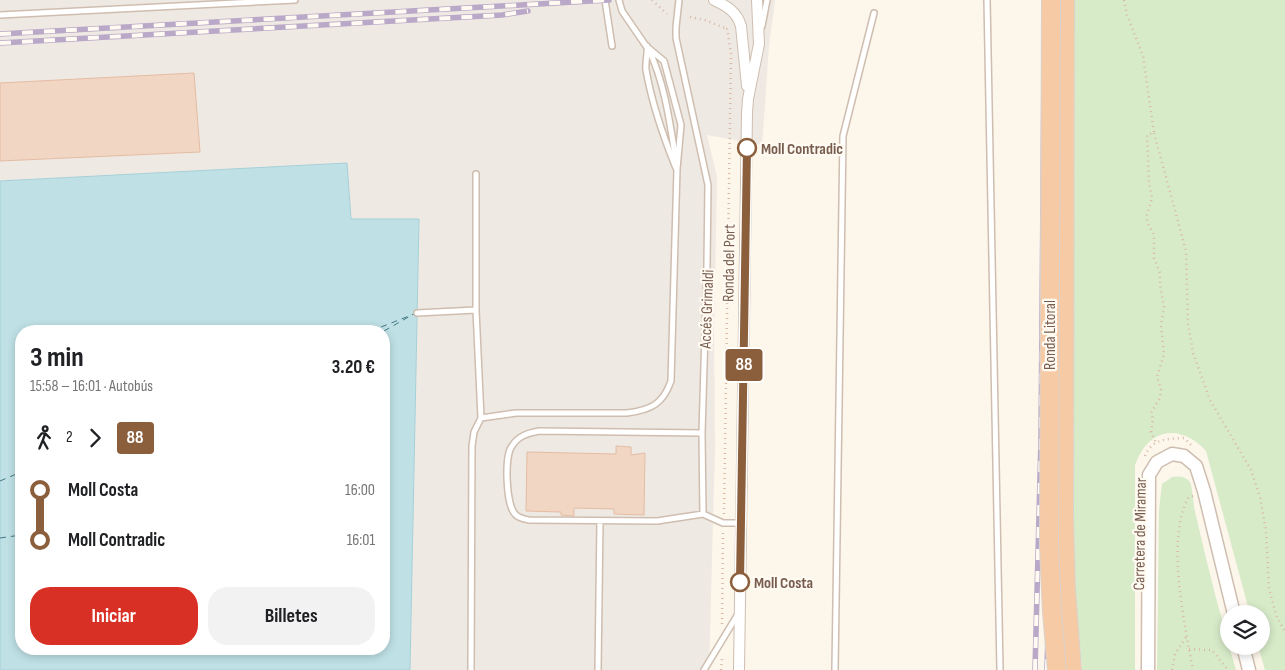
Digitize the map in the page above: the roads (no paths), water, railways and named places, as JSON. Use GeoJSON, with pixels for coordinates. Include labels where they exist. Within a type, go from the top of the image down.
{"type":"FeatureCollection","features":[{"type":"Feature","properties":{"kind":"highway","name":"Ronda Litoral"},"geometry":{"type":"LineString","coordinates":[[1051,0],[1049,498],[1052,612],[1057,670]]}},
{"type":"Feature","properties":{"kind":"highway","name":"Ronda Litoral"},"geometry":{"type":"LineString","coordinates":[[1066,0],[1064,518],[1066,589],[1072,670]]}},
{"type":"Feature","properties":{"kind":"street"},"geometry":{"type":"LineString","coordinates":[[714,0],[728,7],[739,20],[748,99]]}},
{"type":"Feature","properties":{"kind":"street"},"geometry":{"type":"LineString","coordinates":[[748,99],[759,44],[757,0]]}},
{"type":"Feature","properties":{"kind":"street","name":"Ronda del Port"},"geometry":{"type":"LineString","coordinates":[[739,670],[748,99]]}},
{"type":"Feature","properties":{"kind":"street","name":"Carretera de Miramar"},"geometry":{"type":"LineString","coordinates":[[1148,670],[1149,475],[1157,462],[1172,454],[1184,456],[1196,466],[1204,491],[1232,605]]}},
{"type":"Feature","properties":{"kind":"street"},"geometry":{"type":"LineString","coordinates":[[1245,655],[1249,670]]}},
{"type":"Feature","properties":{"kind":"lane"},"geometry":{"type":"LineString","coordinates":[[0,15],[295,0]]}},
{"type":"Feature","properties":{"kind":"lane"},"geometry":{"type":"LineString","coordinates":[[605,0],[612,46]]}},
{"type":"Feature","properties":{"kind":"lane"},"geometry":{"type":"LineString","coordinates":[[619,0],[622,11],[646,46],[659,75],[671,129],[677,168]]}},
{"type":"Feature","properties":{"kind":"lane","name":"Accés Grimaldi"},"geometry":{"type":"LineString","coordinates":[[679,0],[676,38],[708,185],[702,433],[703,514]]}},
{"type":"Feature","properties":{"kind":"lane"},"geometry":{"type":"LineString","coordinates":[[759,44],[767,0]]}},
{"type":"Feature","properties":{"kind":"lane"},"geometry":{"type":"LineString","coordinates":[[987,0],[1000,670]]}},
{"type":"Feature","properties":{"kind":"lane"},"geometry":{"type":"LineString","coordinates":[[835,670],[844,136],[874,13]]}},
{"type":"Feature","properties":{"kind":"lane"},"geometry":{"type":"LineString","coordinates":[[480,418],[516,413],[627,413],[643,411],[656,404],[667,393],[671,381],[677,168],[681,125],[666,64],[662,58],[646,46]]}},
{"type":"Feature","properties":{"kind":"lane"},"geometry":{"type":"LineString","coordinates":[[646,46],[646,69],[661,132],[677,168]]}},
{"type":"Feature","properties":{"kind":"lane"},"geometry":{"type":"LineString","coordinates":[[471,670],[472,446],[474,432],[480,418],[476,310],[476,174]]}},
{"type":"Feature","properties":{"kind":"lane"},"geometry":{"type":"LineString","coordinates":[[417,312],[476,310]]}},
{"type":"Feature","properties":{"kind":"lane"},"geometry":{"type":"LineString","coordinates":[[702,433],[539,431],[528,433],[518,439],[511,447],[508,455],[508,498],[510,506],[514,514],[522,519],[529,520],[657,521],[703,514],[723,523],[741,523]]}},
{"type":"Feature","properties":{"kind":"lane"},"geometry":{"type":"LineString","coordinates":[[598,670],[600,521]]}},
{"type":"Feature","properties":{"kind":"lane"},"geometry":{"type":"LineString","coordinates":[[704,670],[740,612]]}},
{"type":"Feature","properties":{"kind":"water"},"geometry":{"type":"Polygon","coordinates":[[[347,163],[351,219],[419,219],[410,670],[0,670],[0,181],[347,163]]]}},
{"type":"Feature","properties":{"kind":"railway"},"geometry":{"type":"LineString","coordinates":[[0,34],[609,0]]}},
{"type":"Feature","properties":{"kind":"railway"},"geometry":{"type":"LineString","coordinates":[[1035,670],[1041,439],[1044,70],[1047,0]]}},
{"type":"Feature","properties":{"kind":"railway"},"geometry":{"type":"LineString","coordinates":[[1047,670],[1056,320],[1055,167],[1058,0]]}},
{"type":"Feature","properties":{"kind":"railway"},"geometry":{"type":"LineString","coordinates":[[0,43],[502,15],[528,11]]}},
{"type":"Feature","properties":{"kind":"place","name":"Moll Contradic"},"geometry":{"type":"Point","coordinates":[747,148]}},
{"type":"Feature","properties":{"kind":"place","name":"Moll Costa"},"geometry":{"type":"Point","coordinates":[740,582]}}]}
